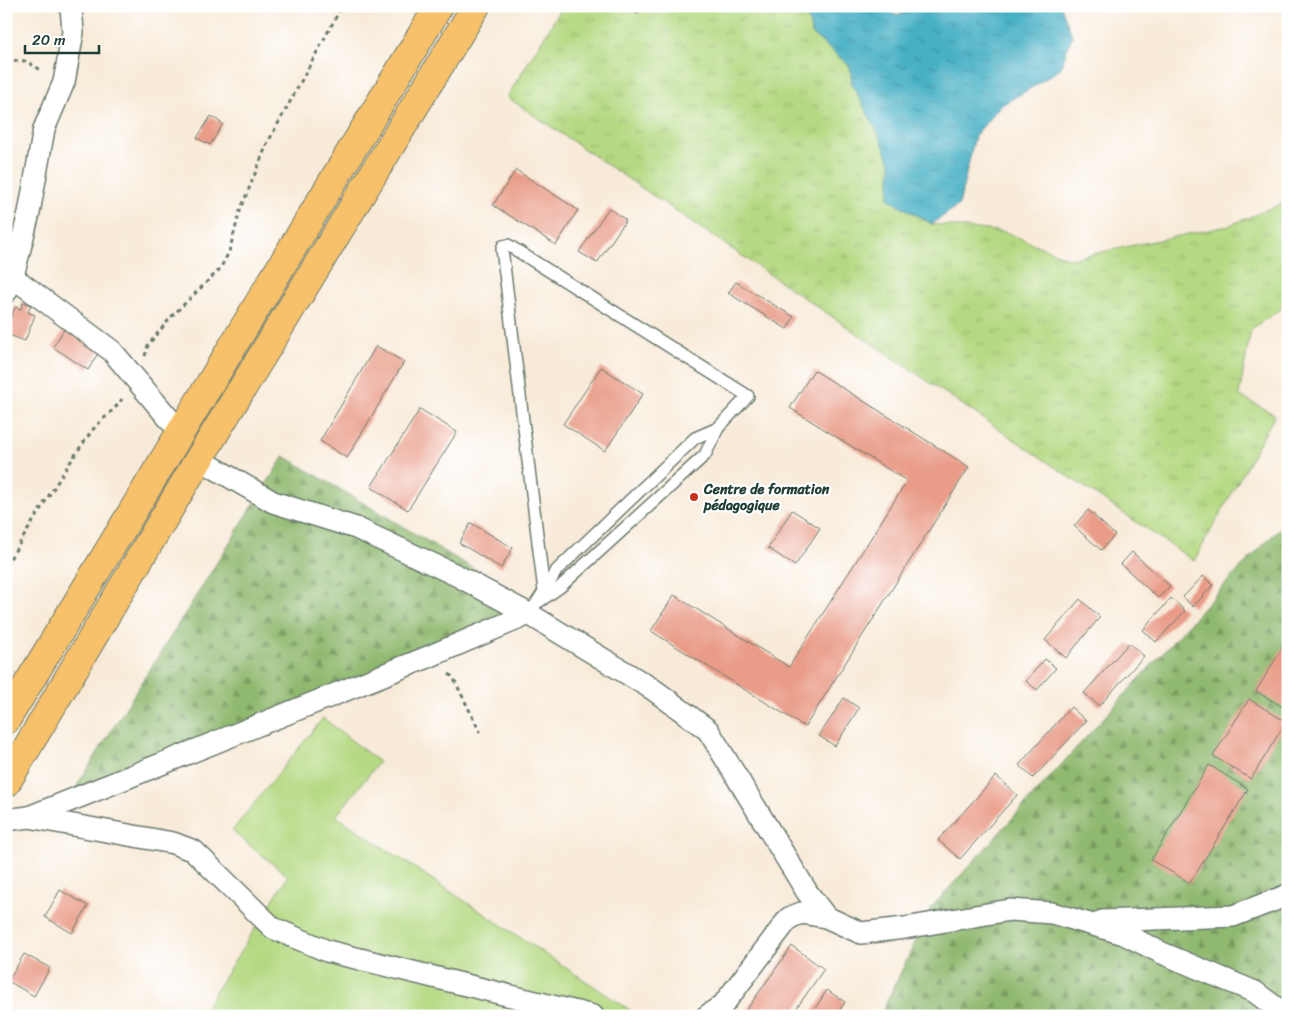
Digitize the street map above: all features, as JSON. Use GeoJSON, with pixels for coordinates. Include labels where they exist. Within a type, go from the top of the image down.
{"type":"FeatureCollection","features":[{"type":"Feature","properties":{"kind":"highway"},"geometry":{"type":"LineString","coordinates":[[6,720],[439,6]]}},
{"type":"Feature","properties":{"kind":"highway"},"geometry":{"type":"LineString","coordinates":[[6,783],[199,459],[476,6]]}},
{"type":"Feature","properties":{"kind":"street"},"geometry":{"type":"LineString","coordinates":[[9,284],[29,213],[44,129],[64,82],[73,32],[71,6]]}},
{"type":"Feature","properties":{"kind":"street"},"geometry":{"type":"LineString","coordinates":[[9,284],[18,281],[112,351],[181,433]]}},
{"type":"Feature","properties":{"kind":"street"},"geometry":{"type":"LineString","coordinates":[[199,459],[272,502],[356,528],[532,609],[654,690],[708,730],[807,892],[826,917]]}},
{"type":"Feature","properties":{"kind":"street"},"geometry":{"type":"LineString","coordinates":[[6,820],[29,817],[428,657],[532,609]]}},
{"type":"Feature","properties":{"kind":"street"},"geometry":{"type":"LineString","coordinates":[[29,817],[173,843],[194,851],[273,928],[327,951],[592,1016]]}},
{"type":"Feature","properties":{"kind":"street"},"geometry":{"type":"LineString","coordinates":[[1084,922],[1233,916],[1288,895]]}},
{"type":"Feature","properties":{"kind":"street"},"geometry":{"type":"LineString","coordinates":[[707,1016],[723,1005],[789,918],[801,913],[826,917],[861,933],[905,928],[1010,910],[1052,913],[1124,934],[1162,953],[1255,992],[1287,1016]]}},
{"type":"Feature","properties":{"kind":"lane"},"geometry":{"type":"LineString","coordinates":[[532,609],[560,587],[705,455],[718,428],[748,396],[508,245],[503,246],[503,259],[544,591]]}},
{"type":"Feature","properties":{"kind":"lane"},"geometry":{"type":"LineString","coordinates":[[532,609],[557,570],[695,438],[718,428]]}},
{"type":"Feature","properties":{"kind":"path"},"geometry":{"type":"LineString","coordinates":[[6,565],[75,454],[93,430],[117,407],[136,379],[148,345],[172,316],[220,269],[229,252],[240,211],[267,144],[342,6]]}},
{"type":"Feature","properties":{"kind":"path"},"geometry":{"type":"LineString","coordinates":[[6,60],[25,61],[64,82]]}},
{"type":"Feature","properties":{"kind":"path"},"geometry":{"type":"LineString","coordinates":[[428,657],[453,677],[480,732]]}},
{"type":"Feature","properties":{"kind":"green space"},"geometry":{"type":"Polygon","coordinates":[[[563,6],[805,6],[812,34],[850,65],[852,84],[879,135],[891,164],[889,199],[932,224],[1005,232],[1070,259],[1228,226],[1288,201],[1288,304],[1251,329],[1239,395],[1275,415],[1194,561],[507,97],[563,6]]]}},
{"type":"Feature","properties":{"kind":"green space"},"geometry":{"type":"Polygon","coordinates":[[[284,456],[535,605],[66,803],[284,456]]]}},
{"type":"Feature","properties":{"kind":"green space"},"geometry":{"type":"Polygon","coordinates":[[[1288,520],[1288,1016],[880,1016],[932,907],[1228,581],[1288,520]]]}},
{"type":"Feature","properties":{"kind":"green space"},"geometry":{"type":"Polygon","coordinates":[[[323,718],[379,762],[336,816],[639,1016],[200,1016],[288,876],[232,831],[323,718]]]}},
{"type":"Feature","properties":{"kind":"water"},"geometry":{"type":"Polygon","coordinates":[[[805,6],[878,6],[896,15],[928,6],[1061,6],[1072,36],[1060,69],[1000,106],[975,136],[959,205],[932,224],[889,199],[891,164],[879,135],[852,84],[850,66],[812,34],[805,6]]]}},
{"type":"Feature","properties":{"kind":"building"},"geometry":{"type":"Polygon","coordinates":[[[623,6],[643,6],[638,14],[623,6]]]}},
{"type":"Feature","properties":{"kind":"building"},"geometry":{"type":"Polygon","coordinates":[[[211,116],[223,124],[210,145],[197,138],[211,116]]]}},
{"type":"Feature","properties":{"kind":"building"},"geometry":{"type":"Polygon","coordinates":[[[516,170],[578,210],[556,245],[493,205],[516,170]]]}},
{"type":"Feature","properties":{"kind":"building"},"geometry":{"type":"Polygon","coordinates":[[[609,208],[626,220],[597,263],[579,252],[609,208]]]}},
{"type":"Feature","properties":{"kind":"building"},"geometry":{"type":"Polygon","coordinates":[[[736,282],[794,317],[787,329],[728,293],[736,282]]]}},
{"type":"Feature","properties":{"kind":"building"},"geometry":{"type":"Polygon","coordinates":[[[23,302],[31,305],[28,312],[35,315],[25,341],[6,334],[15,307],[21,309],[23,302]]]}},
{"type":"Feature","properties":{"kind":"building"},"geometry":{"type":"Polygon","coordinates":[[[65,328],[100,350],[88,370],[53,347],[65,328]]]}},
{"type":"Feature","properties":{"kind":"building"},"geometry":{"type":"Polygon","coordinates":[[[376,346],[404,362],[347,458],[320,441],[376,346]]]}},
{"type":"Feature","properties":{"kind":"building"},"geometry":{"type":"Polygon","coordinates":[[[601,367],[643,394],[605,451],[563,424],[601,367]]]}},
{"type":"Feature","properties":{"kind":"building"},"geometry":{"type":"Polygon","coordinates":[[[814,370],[969,467],[805,727],[651,631],[674,595],[789,667],[907,481],[790,408],[814,370]]]}},
{"type":"Feature","properties":{"kind":"building"},"geometry":{"type":"Polygon","coordinates":[[[420,409],[457,432],[408,510],[371,487],[420,409]]]}},
{"type":"Feature","properties":{"kind":"building"},"geometry":{"type":"Polygon","coordinates":[[[792,510],[820,528],[795,566],[768,548],[792,510]]]}},
{"type":"Feature","properties":{"kind":"building"},"geometry":{"type":"Polygon","coordinates":[[[1088,510],[1115,535],[1101,550],[1074,526],[1088,510]]]}},
{"type":"Feature","properties":{"kind":"building"},"geometry":{"type":"Polygon","coordinates":[[[471,523],[513,548],[501,568],[459,543],[471,523]]]}},
{"type":"Feature","properties":{"kind":"building"},"geometry":{"type":"Polygon","coordinates":[[[1132,552],[1170,586],[1158,598],[1121,564],[1132,552]]]}},
{"type":"Feature","properties":{"kind":"building"},"geometry":{"type":"Polygon","coordinates":[[[1203,576],[1213,585],[1193,607],[1183,597],[1203,576]]]}},
{"type":"Feature","properties":{"kind":"building"},"geometry":{"type":"Polygon","coordinates":[[[1171,598],[1185,611],[1156,642],[1143,630],[1171,598]]]}},
{"type":"Feature","properties":{"kind":"building"},"geometry":{"type":"Polygon","coordinates":[[[1080,599],[1100,617],[1066,658],[1045,640],[1080,599]]]}},
{"type":"Feature","properties":{"kind":"building"},"geometry":{"type":"Polygon","coordinates":[[[1288,639],[1288,710],[1256,691],[1288,639]]]}},
{"type":"Feature","properties":{"kind":"building"},"geometry":{"type":"Polygon","coordinates":[[[1129,643],[1144,656],[1099,706],[1084,693],[1129,643]]]}},
{"type":"Feature","properties":{"kind":"building"},"geometry":{"type":"Polygon","coordinates":[[[1045,659],[1056,668],[1037,690],[1026,681],[1045,659]]]}},
{"type":"Feature","properties":{"kind":"building"},"geometry":{"type":"Polygon","coordinates":[[[844,698],[859,708],[835,746],[819,736],[844,698]]]}},
{"type":"Feature","properties":{"kind":"building"},"geometry":{"type":"Polygon","coordinates":[[[1249,699],[1286,722],[1251,779],[1213,756],[1249,699]]]}},
{"type":"Feature","properties":{"kind":"building"},"geometry":{"type":"Polygon","coordinates":[[[1071,707],[1086,721],[1033,778],[1019,765],[1071,707]]]}},
{"type":"Feature","properties":{"kind":"building"},"geometry":{"type":"Polygon","coordinates":[[[1209,765],[1248,789],[1190,883],[1151,860],[1209,765]]]}},
{"type":"Feature","properties":{"kind":"building"},"geometry":{"type":"Polygon","coordinates":[[[996,776],[1017,795],[960,859],[938,840],[996,776]]]}},
{"type":"Feature","properties":{"kind":"building"},"geometry":{"type":"Polygon","coordinates":[[[60,890],[88,906],[72,933],[45,917],[60,890]]]}},
{"type":"Feature","properties":{"kind":"building"},"geometry":{"type":"Polygon","coordinates":[[[792,946],[824,969],[791,1016],[742,1016],[792,946]]]}},
{"type":"Feature","properties":{"kind":"building"},"geometry":{"type":"Polygon","coordinates":[[[24,954],[50,968],[34,996],[8,981],[24,954]]]}},
{"type":"Feature","properties":{"kind":"building"},"geometry":{"type":"Polygon","coordinates":[[[827,990],[845,1002],[836,1016],[810,1016],[827,990]]]}},
{"type":"Feature","properties":{"kind":"place","name":"Centre de formation pédagogique"},"geometry":{"type":"Point","coordinates":[694,497]}}]}
